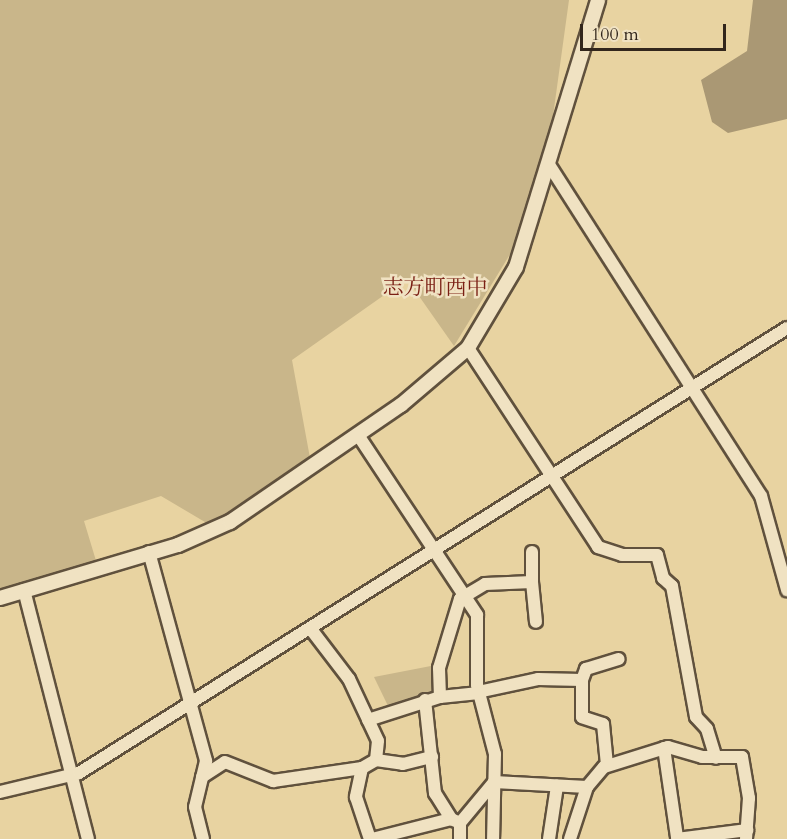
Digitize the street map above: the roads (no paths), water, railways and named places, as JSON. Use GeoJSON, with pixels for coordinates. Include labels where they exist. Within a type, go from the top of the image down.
{"type":"FeatureCollection","features":[{"type":"Feature","properties":{"kind":"street"},"geometry":{"type":"LineString","coordinates":[[0,598],[148,552],[230,522],[358,435],[468,348],[516,267],[598,0]]}},
{"type":"Feature","properties":{"kind":"street"},"geometry":{"type":"LineString","coordinates":[[548,163],[761,496],[787,590]]}},
{"type":"Feature","properties":{"kind":"street"},"geometry":{"type":"LineString","coordinates":[[0,792],[70,775],[432,552],[787,328]]}},
{"type":"Feature","properties":{"kind":"street"},"geometry":{"type":"LineString","coordinates":[[468,348],[598,547],[622,555],[657,555],[663,578],[672,586],[696,717],[707,729],[716,758]]}},
{"type":"Feature","properties":{"kind":"street"},"geometry":{"type":"LineString","coordinates":[[358,435],[432,552],[465,595],[477,615],[479,693],[495,754],[493,839]]}},
{"type":"Feature","properties":{"kind":"street"},"geometry":{"type":"LineString","coordinates":[[148,552],[206,761],[195,807],[203,839]]}},
{"type":"Feature","properties":{"kind":"street"},"geometry":{"type":"LineString","coordinates":[[532,552],[536,622]]}},
{"type":"Feature","properties":{"kind":"street"},"geometry":{"type":"LineString","coordinates":[[440,697],[439,668],[465,595],[485,584],[532,582]]}},
{"type":"Feature","properties":{"kind":"street"},"geometry":{"type":"LineString","coordinates":[[24,590],[88,839]]}},
{"type":"Feature","properties":{"kind":"street"},"geometry":{"type":"LineString","coordinates":[[310,628],[349,679],[378,741],[376,760]]}},
{"type":"Feature","properties":{"kind":"street"},"geometry":{"type":"LineString","coordinates":[[607,765],[603,724],[582,717],[582,680],[586,669],[619,659]]}},
{"type":"Feature","properties":{"kind":"street"},"geometry":{"type":"LineString","coordinates":[[368,720],[440,697],[479,693],[538,679],[582,680]]}},
{"type":"Feature","properties":{"kind":"street"},"geometry":{"type":"LineString","coordinates":[[425,700],[437,800],[455,821],[460,839]]}},
{"type":"Feature","properties":{"kind":"street"},"geometry":{"type":"LineString","coordinates":[[570,839],[587,788],[607,765],[664,748],[716,758],[742,757],[749,798],[746,835],[677,838],[664,748]]}},
{"type":"Feature","properties":{"kind":"street"},"geometry":{"type":"LineString","coordinates":[[202,777],[225,762],[273,781],[363,768],[376,760],[404,764],[432,757]]}},
{"type":"Feature","properties":{"kind":"street"},"geometry":{"type":"LineString","coordinates":[[363,768],[356,796],[371,839],[455,821],[494,782],[587,788]]}},
{"type":"Feature","properties":{"kind":"street"},"geometry":{"type":"LineString","coordinates":[[549,839],[557,786]]}},
{"type":"Feature","properties":{"kind":"district","name":"志方町西中"},"geometry":{"type":"Point","coordinates":[435,288]}}]}
